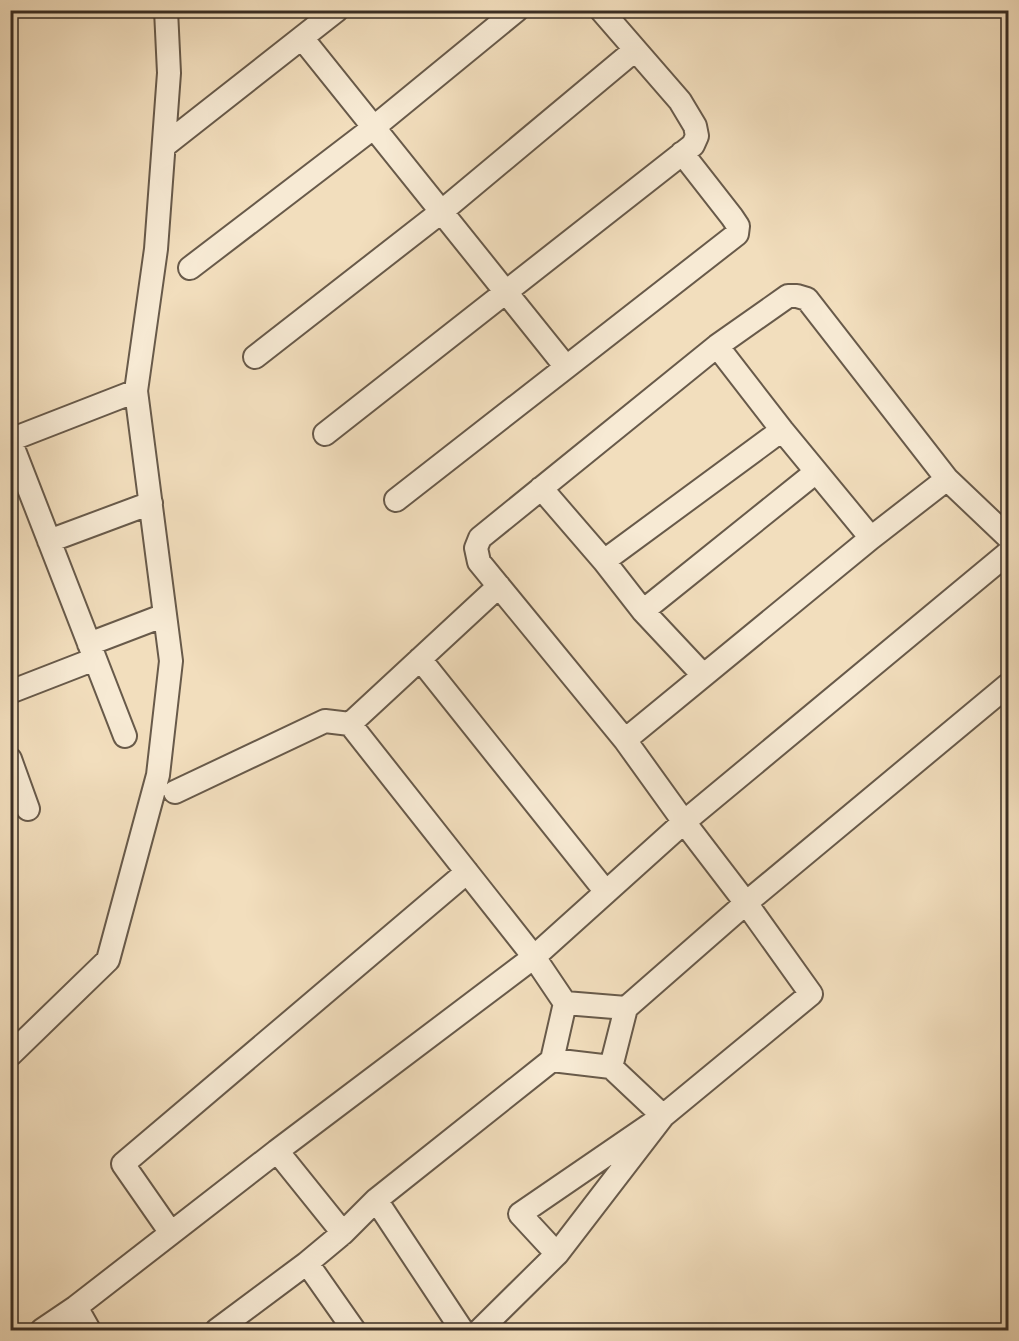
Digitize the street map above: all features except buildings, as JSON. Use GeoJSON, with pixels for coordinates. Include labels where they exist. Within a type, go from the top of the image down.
{"type":"FeatureCollection","features":[{"type":"Feature","properties":{"kind":"street"},"geometry":{"type":"LineString","coordinates":[[10,1055],[108,960],[158,775],[171,661],[136,391],[156,249],[168,73],[166,10]]}},
{"type":"Feature","properties":{"kind":"street"},"geometry":{"type":"LineString","coordinates":[[164,146],[337,10]]}},
{"type":"Feature","properties":{"kind":"street"},"geometry":{"type":"LineString","coordinates":[[190,268],[373,128],[517,10]]}},
{"type":"Feature","properties":{"kind":"street"},"geometry":{"type":"LineString","coordinates":[[325,434],[693,145],[697,136],[695,126],[680,101],[634,51],[601,10]]}},
{"type":"Feature","properties":{"kind":"street"},"geometry":{"type":"LineString","coordinates":[[302,38],[566,367]]}},
{"type":"Feature","properties":{"kind":"street"},"geometry":{"type":"LineString","coordinates":[[255,357],[441,212],[634,51]]}},
{"type":"Feature","properties":{"kind":"street"},"geometry":{"type":"LineString","coordinates":[[396,500],[737,234],[738,226],[732,217],[682,153]]}},
{"type":"Feature","properties":{"kind":"street"},"geometry":{"type":"LineString","coordinates":[[557,1254],[520,1214],[663,1116],[811,994],[625,740],[479,561],[476,548],[480,538],[717,346],[788,296],[807,299],[947,479],[1008,537]]}},
{"type":"Feature","properties":{"kind":"street"},"geometry":{"type":"LineString","coordinates":[[717,346],[782,430],[871,538]]}},
{"type":"Feature","properties":{"kind":"street"},"geometry":{"type":"LineString","coordinates":[[125,736],[10,440],[136,391]]}},
{"type":"Feature","properties":{"kind":"street"},"geometry":{"type":"LineString","coordinates":[[604,561],[782,430]]}},
{"type":"Feature","properties":{"kind":"street"},"geometry":{"type":"LineString","coordinates":[[643,611],[816,472]]}},
{"type":"Feature","properties":{"kind":"street"},"geometry":{"type":"LineString","coordinates":[[625,740],[871,538],[947,479]]}},
{"type":"Feature","properties":{"kind":"street"},"geometry":{"type":"LineString","coordinates":[[541,488],[604,561],[643,611],[703,675]]}},
{"type":"Feature","properties":{"kind":"street"},"geometry":{"type":"LineString","coordinates":[[50,541],[151,503]]}},
{"type":"Feature","properties":{"kind":"street"},"geometry":{"type":"LineString","coordinates":[[42,1330],[76,1307],[277,1151],[534,957],[684,822],[1008,554]]}},
{"type":"Feature","properties":{"kind":"street"},"geometry":{"type":"LineString","coordinates":[[350,724],[499,586]]}},
{"type":"Feature","properties":{"kind":"street"},"geometry":{"type":"LineString","coordinates":[[10,692],[165,615]]}},
{"type":"Feature","properties":{"kind":"street"},"geometry":{"type":"LineString","coordinates":[[420,659],[606,892]]}},
{"type":"Feature","properties":{"kind":"street"},"geometry":{"type":"LineString","coordinates":[[611,1067],[626,1008],[746,903],[1008,685]]}},
{"type":"Feature","properties":{"kind":"street"},"geometry":{"type":"LineString","coordinates":[[175,792],[325,721],[350,724],[534,957],[565,1003],[552,1060],[376,1200],[343,1233],[307,1263],[217,1330]]}},
{"type":"Feature","properties":{"kind":"street"},"geometry":{"type":"LineString","coordinates":[[10,759],[28,809]]}},
{"type":"Feature","properties":{"kind":"street"},"geometry":{"type":"LineString","coordinates":[[171,1233],[123,1164],[467,872]]}},
{"type":"Feature","properties":{"kind":"street"},"geometry":{"type":"LineString","coordinates":[[565,1003],[626,1008]]}},
{"type":"Feature","properties":{"kind":"street"},"geometry":{"type":"LineString","coordinates":[[552,1060],[611,1067],[663,1116]]}},
{"type":"Feature","properties":{"kind":"street"},"geometry":{"type":"LineString","coordinates":[[480,1330],[557,1254],[663,1116]]}},
{"type":"Feature","properties":{"kind":"street"},"geometry":{"type":"LineString","coordinates":[[277,1151],[343,1233]]}},
{"type":"Feature","properties":{"kind":"street"},"geometry":{"type":"LineString","coordinates":[[376,1200],[462,1330]]}},
{"type":"Feature","properties":{"kind":"street"},"geometry":{"type":"LineString","coordinates":[[307,1263],[354,1330]]}},
{"type":"Feature","properties":{"kind":"street"},"geometry":{"type":"LineString","coordinates":[[76,1307],[88,1330]]}}]}
